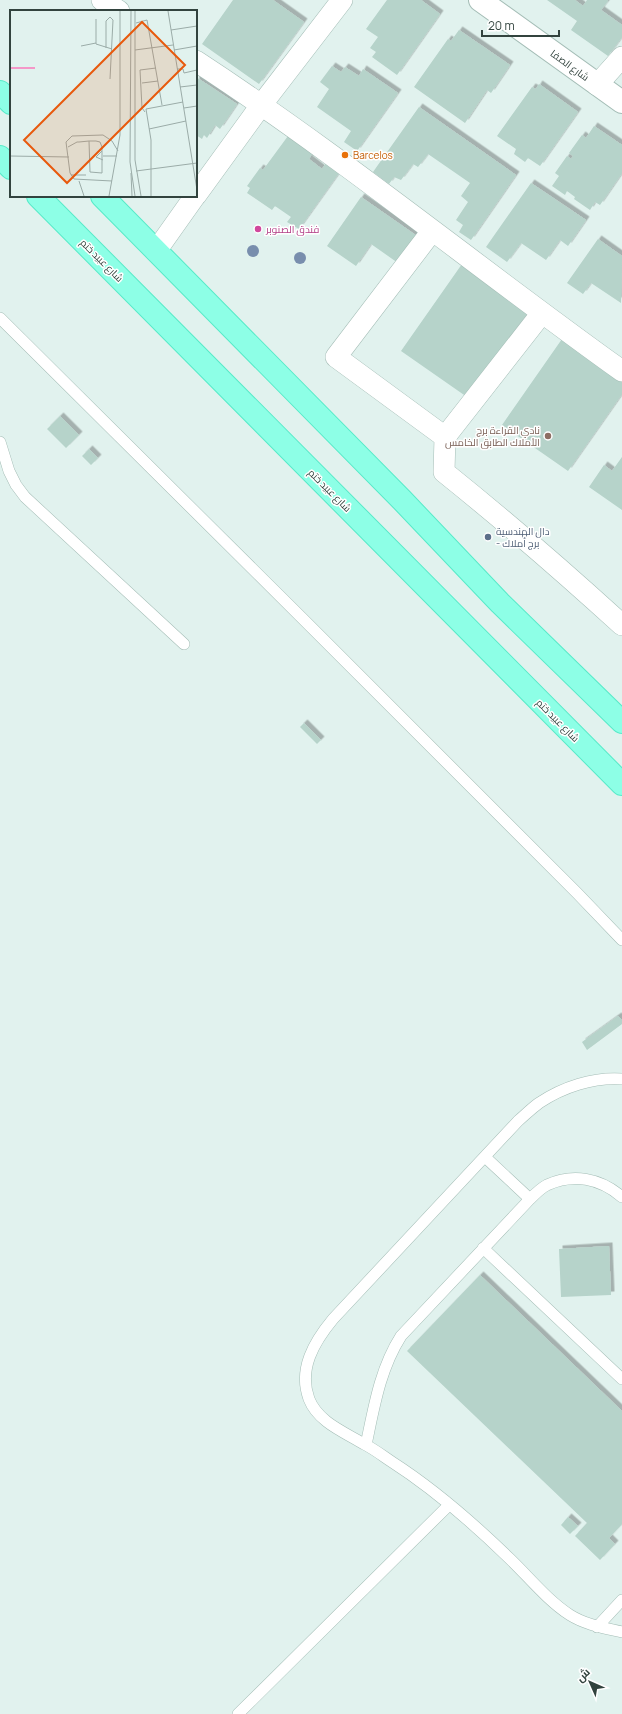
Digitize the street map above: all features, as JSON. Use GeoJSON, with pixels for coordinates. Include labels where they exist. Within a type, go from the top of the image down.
{"type":"FeatureCollection","features":[{"type":"Feature","properties":{"kind":"main road"},"geometry":{"type":"LineString","coordinates":[[0,92],[10,102]]}},
{"type":"Feature","properties":{"kind":"main road"},"geometry":{"type":"LineString","coordinates":[[0,157],[10,167]]}},
{"type":"Feature","properties":{"kind":"main road","name":"شارع عبيد ختم"},"geometry":{"type":"LineString","coordinates":[[39,197],[622,784]]}},
{"type":"Feature","properties":{"kind":"main road"},"geometry":{"type":"LineString","coordinates":[[103,197],[500,603],[622,722]]}},
{"type":"Feature","properties":{"kind":"street"},"geometry":{"type":"LineString","coordinates":[[102,0],[117,10]]}},
{"type":"Feature","properties":{"kind":"street"},"geometry":{"type":"LineString","coordinates":[[197,195],[262,104],[342,0]]}},
{"type":"Feature","properties":{"kind":"street","name":"شارع الصفا"},"geometry":{"type":"LineString","coordinates":[[480,0],[622,102]]}},
{"type":"Feature","properties":{"kind":"street"},"geometry":{"type":"LineString","coordinates":[[597,85],[622,56]]}},
{"type":"Feature","properties":{"kind":"street"},"geometry":{"type":"LineString","coordinates":[[197,62],[262,104],[622,371]]}},
{"type":"Feature","properties":{"kind":"street"},"geometry":{"type":"LineString","coordinates":[[156,251],[195,197]]}},
{"type":"Feature","properties":{"kind":"street"},"geometry":{"type":"LineString","coordinates":[[432,231],[336,357],[445,437]]}},
{"type":"Feature","properties":{"kind":"street"},"geometry":{"type":"LineString","coordinates":[[542,313],[445,437],[444,472],[506,522],[570,577],[622,625]]}},
{"type":"Feature","properties":{"kind":"lane"},"geometry":{"type":"LineString","coordinates":[[0,318],[578,893],[622,940]]}},
{"type":"Feature","properties":{"kind":"lane"},"geometry":{"type":"LineString","coordinates":[[0,442],[9,471],[16,485],[26,497],[184,644]]}},
{"type":"Feature","properties":{"kind":"lane"},"geometry":{"type":"LineString","coordinates":[[622,1079],[590,1081],[563,1089],[539,1103],[518,1121],[333,1319],[313,1347],[307,1363],[305,1379],[309,1399],[319,1416],[335,1428],[366,1445],[400,1468],[450,1505],[501,1550],[550,1600],[572,1616],[597,1627],[622,1632]]}},
{"type":"Feature","properties":{"kind":"lane"},"geometry":{"type":"LineString","coordinates":[[485,1156],[530,1199]]}},
{"type":"Feature","properties":{"kind":"lane"},"geometry":{"type":"LineString","coordinates":[[366,1445],[383,1371],[390,1353],[409,1326],[530,1199],[546,1186],[564,1179],[585,1178],[604,1184],[622,1197]]}},
{"type":"Feature","properties":{"kind":"lane"},"geometry":{"type":"LineString","coordinates":[[483,1248],[622,1379]]}},
{"type":"Feature","properties":{"kind":"lane"},"geometry":{"type":"LineString","coordinates":[[238,1714],[450,1505]]}},
{"type":"Feature","properties":{"kind":"lane"},"geometry":{"type":"LineString","coordinates":[[597,1627],[622,1600]]}},
{"type":"Feature","properties":{"kind":"building"},"geometry":{"type":"Polygon","coordinates":[[[233,0],[273,0],[304,22],[259,84],[202,44],[233,0]]]}},
{"type":"Feature","properties":{"kind":"building"},"geometry":{"type":"Polygon","coordinates":[[[387,0],[421,0],[440,14],[397,75],[372,57],[376,52],[370,48],[378,37],[366,29],[387,0]]]}},
{"type":"Feature","properties":{"kind":"building"},"geometry":{"type":"Polygon","coordinates":[[[547,0],[575,0],[583,6],[587,0],[607,0],[608,1],[601,10],[622,25],[622,37],[608,56],[571,30],[577,21],[547,0]]]}},
{"type":"Feature","properties":{"kind":"building"},"geometry":{"type":"Polygon","coordinates":[[[459,30],[510,65],[491,93],[487,90],[465,123],[414,87],[448,39],[451,41],[459,30]]]}},
{"type":"Feature","properties":{"kind":"building"},"geometry":{"type":"Polygon","coordinates":[[[332,66],[341,72],[345,67],[359,76],[363,69],[398,93],[357,151],[344,142],[351,131],[317,107],[329,89],[320,82],[332,66]]]}},
{"type":"Feature","properties":{"kind":"building"},"geometry":{"type":"Polygon","coordinates":[[[197,78],[237,104],[220,129],[215,125],[207,138],[204,135],[202,139],[197,136],[197,78]]]}},
{"type":"Feature","properties":{"kind":"building"},"geometry":{"type":"Polygon","coordinates":[[[539,84],[578,112],[540,166],[528,158],[525,162],[514,154],[516,149],[497,136],[532,87],[536,89],[539,84]]]}},
{"type":"Feature","properties":{"kind":"building"},"geometry":{"type":"Polygon","coordinates":[[[419,107],[516,175],[471,240],[459,232],[463,225],[456,220],[468,202],[461,196],[470,183],[428,154],[418,167],[413,164],[401,180],[394,177],[389,184],[373,172],[419,107]]]}},
{"type":"Feature","properties":{"kind":"building"},"geometry":{"type":"Polygon","coordinates":[[[594,126],[622,145],[622,173],[600,205],[595,202],[590,210],[574,199],[575,197],[567,191],[565,195],[552,186],[559,176],[555,173],[567,156],[571,159],[573,156],[569,153],[582,135],[586,138],[594,126]]]}},
{"type":"Feature","properties":{"kind":"building"},"geometry":{"type":"Polygon","coordinates":[[[288,136],[312,154],[309,159],[322,169],[326,163],[339,173],[299,229],[287,222],[291,217],[275,206],[272,210],[247,193],[250,188],[247,186],[260,168],[263,170],[288,136]]]}},
{"type":"Feature","properties":{"kind":"building"},"geometry":{"type":"Polygon","coordinates":[[[531,183],[586,220],[568,246],[560,240],[546,260],[521,243],[507,262],[486,247],[531,183]]]}},
{"type":"Feature","properties":{"kind":"building"},"geometry":{"type":"Polygon","coordinates":[[[361,197],[417,236],[398,263],[371,244],[356,266],[327,246],[361,197]]]}},
{"type":"Feature","properties":{"kind":"building"},"geometry":{"type":"Polygon","coordinates":[[[598,239],[622,256],[621,303],[591,283],[583,294],[567,283],[598,239]]]}},
{"type":"Feature","properties":{"kind":"building"},"geometry":{"type":"Polygon","coordinates":[[[462,264],[529,311],[467,397],[401,351],[462,264]]]}},
{"type":"Feature","properties":{"kind":"building"},"geometry":{"type":"Polygon","coordinates":[[[562,339],[622,381],[622,394],[568,471],[502,425],[562,339]]]}},
{"type":"Feature","properties":{"kind":"building"},"geometry":{"type":"Polygon","coordinates":[[[60,416],[79,435],[66,448],[47,429],[60,416]]]}},
{"type":"Feature","properties":{"kind":"building"},"geometry":{"type":"Polygon","coordinates":[[[89,449],[98,458],[91,465],[82,456],[89,449]]]}},
{"type":"Feature","properties":{"kind":"building"},"geometry":{"type":"Polygon","coordinates":[[[622,457],[622,510],[589,487],[604,465],[612,471],[622,457]]]}},
{"type":"Feature","properties":{"kind":"building"},"geometry":{"type":"Polygon","coordinates":[[[304,723],[321,740],[317,744],[300,727],[304,723]]]}},
{"type":"Feature","properties":{"kind":"building"},"geometry":{"type":"Polygon","coordinates":[[[618,1016],[622,1020],[622,1024],[587,1050],[582,1042],[618,1016]]]}},
{"type":"Feature","properties":{"kind":"building"},"geometry":{"type":"Polygon","coordinates":[[[609,1246],[611,1295],[561,1297],[559,1249],[609,1246]]]}},
{"type":"Feature","properties":{"kind":"building"},"geometry":{"type":"Polygon","coordinates":[[[480,1275],[622,1411],[622,1524],[609,1538],[615,1544],[600,1560],[575,1536],[587,1523],[407,1351],[480,1275]]]}},
{"type":"Feature","properties":{"kind":"building"},"geometry":{"type":"Polygon","coordinates":[[[568,1517],[578,1526],[570,1534],[561,1525],[568,1517]]]}},
{"type":"Feature","properties":{"kind":"place","name":"Barcelos"},"geometry":{"type":"Point","coordinates":[345,155]}},
{"type":"Feature","properties":{"kind":"place","name":"فندق الصنوبر"},"geometry":{"type":"Point","coordinates":[258,229]}},
{"type":"Feature","properties":{"kind":"place","name":"نادي القراءة برج الأملاك الطابق الخامس"},"geometry":{"type":"Point","coordinates":[548,436]}},
{"type":"Feature","properties":{"kind":"place","name":"دال الهندسية - برج أملاك"},"geometry":{"type":"Point","coordinates":[488,537]}}]}
